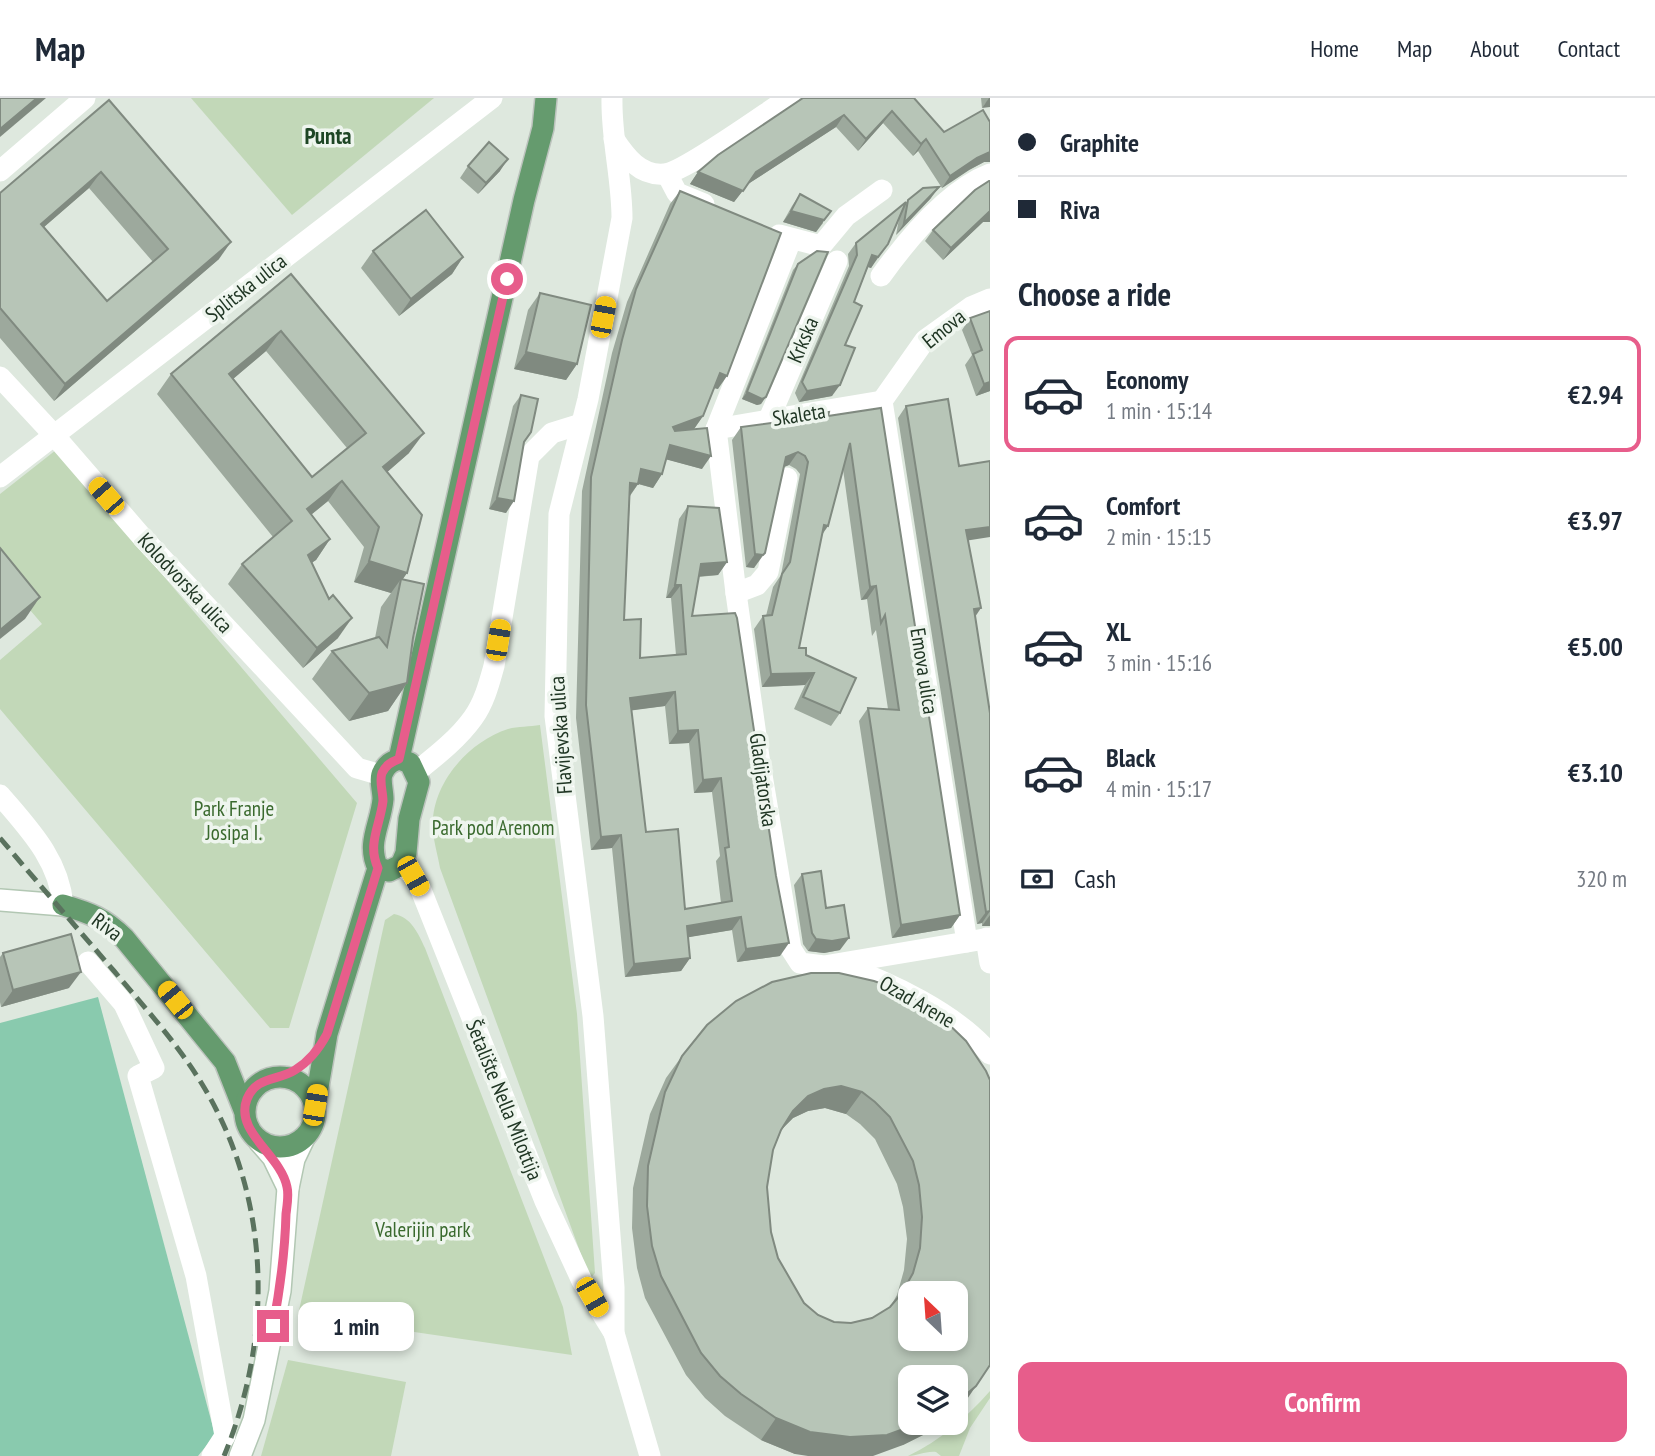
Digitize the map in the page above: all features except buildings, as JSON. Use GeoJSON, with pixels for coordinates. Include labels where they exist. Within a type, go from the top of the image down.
{"type":"FeatureCollection","features":[{"type":"Feature","properties":{"kind":"main road"},"geometry":{"type":"LineString","coordinates":[[399,759],[524,200],[543,128],[546,98]]}},
{"type":"Feature","properties":{"kind":"main road"},"geometry":{"type":"LineString","coordinates":[[543,128],[559,98]]}},
{"type":"Feature","properties":{"kind":"main road"},"geometry":{"type":"LineString","coordinates":[[327,1034],[311,1058],[294,1071],[252,1089],[244,1110],[251,1133],[260,1141],[270,1146],[282,1147],[303,1138],[311,1128],[327,1034],[378,868],[373,856],[373,841],[383,802],[381,775],[388,764],[399,759],[410,763],[419,782],[409,819],[406,853],[401,865],[389,871],[378,868]]}},
{"type":"Feature","properties":{"kind":"main road","name":"Riva"},"geometry":{"type":"LineString","coordinates":[[63,905],[85,911],[109,923],[124,939],[225,1062],[244,1110]]}},
{"type":"Feature","properties":{"kind":"main road","name":"Riva"},"geometry":{"type":"LineString","coordinates":[[225,1062],[256,1077],[276,1077]]}},
{"type":"Feature","properties":{"kind":"main road"},"geometry":{"type":"LineString","coordinates":[[276,1077],[293,1079],[303,1085],[311,1094],[315,1105]]}},
{"type":"Feature","properties":{"kind":"street"},"geometry":{"type":"LineString","coordinates":[[0,171],[85,98]]}},
{"type":"Feature","properties":{"kind":"street","name":"Splitska ulica"},"geometry":{"type":"LineString","coordinates":[[0,477],[492,98]]}},
{"type":"Feature","properties":{"kind":"street","name":"Flavijevska ulica"},"geometry":{"type":"LineString","coordinates":[[612,98],[613,139],[622,218],[581,424],[559,514],[555,716],[593,1016],[614,1287],[614,1333],[650,1456]]}},
{"type":"Feature","properties":{"kind":"street"},"geometry":{"type":"LineString","coordinates":[[613,139],[638,167],[652,173],[667,174],[686,165],[789,98]]}},
{"type":"Feature","properties":{"kind":"street"},"geometry":{"type":"LineString","coordinates":[[667,174],[677,193],[728,214]]}},
{"type":"Feature","properties":{"kind":"street"},"geometry":{"type":"LineString","coordinates":[[881,276],[902,248],[949,199],[981,177],[990,174]]}},
{"type":"Feature","properties":{"kind":"street"},"geometry":{"type":"LineString","coordinates":[[766,229],[791,240],[821,246],[846,216],[882,190]]}},
{"type":"Feature","properties":{"kind":"street","name":"Gladijatorska"},"geometry":{"type":"LineString","coordinates":[[791,240],[716,429],[736,593],[770,827],[791,949],[800,963]]}},
{"type":"Feature","properties":{"kind":"street","name":"Krkska"},"geometry":{"type":"LineString","coordinates":[[769,419],[837,261]]}},
{"type":"Feature","properties":{"kind":"street","name":"Emova"},"geometry":{"type":"LineString","coordinates":[[882,401],[925,340],[971,307],[990,299]]}},
{"type":"Feature","properties":{"kind":"street","name":"Kolodvorska ulica"},"geometry":{"type":"LineString","coordinates":[[0,377],[142,537],[357,768],[381,775]]}},
{"type":"Feature","properties":{"kind":"street","name":"Skaleta"},"geometry":{"type":"LineString","coordinates":[[716,429],[882,401]]}},
{"type":"Feature","properties":{"kind":"street","name":"Emova ulica"},"geometry":{"type":"LineString","coordinates":[[882,401],[981,939]]}},
{"type":"Feature","properties":{"kind":"street"},"geometry":{"type":"LineString","coordinates":[[416,772],[474,718],[485,697],[494,666],[529,456],[552,433],[581,424]]}},
{"type":"Feature","properties":{"kind":"street"},"geometry":{"type":"LineString","coordinates":[[736,593],[757,585],[768,572],[787,478]]}},
{"type":"Feature","properties":{"kind":"street"},"geometry":{"type":"LineString","coordinates":[[0,795],[47,853],[60,884],[63,905],[0,900]]}},
{"type":"Feature","properties":{"kind":"street","name":"Šetalište Nella Milottija"},"geometry":{"type":"LineString","coordinates":[[401,865],[413,876],[421,890],[545,1201],[582,1280],[614,1333]]}},
{"type":"Feature","properties":{"kind":"street"},"geometry":{"type":"LineString","coordinates":[[981,939],[990,963]]}},
{"type":"Feature","properties":{"kind":"street","name":"Ozad Arene"},"geometry":{"type":"LineString","coordinates":[[800,963],[824,966],[981,939]]}},
{"type":"Feature","properties":{"kind":"street"},"geometry":{"type":"LineString","coordinates":[[88,962],[124,1004],[153,1068],[138,1076],[196,1276],[225,1436],[212,1456]]}},
{"type":"Feature","properties":{"kind":"street","name":"Ozad Arene"},"geometry":{"type":"LineString","coordinates":[[836,964],[899,989],[969,1033],[990,1054]]}},
{"type":"Feature","properties":{"kind":"street"},"geometry":{"type":"LineString","coordinates":[[240,1456],[254,1420],[280,1291],[288,1188],[294,1159],[303,1138]]}},
{"type":"Feature","properties":{"kind":"street"},"geometry":{"type":"LineString","coordinates":[[260,1141],[273,1157],[288,1188]]}},
{"type":"Feature","properties":{"kind":"green space"},"geometry":{"type":"Polygon","coordinates":[[[191,98],[434,98],[292,215],[191,98]]]}},
{"type":"Feature","properties":{"kind":"green space","name":"Park Franje Josipa I."},"geometry":{"type":"Polygon","coordinates":[[[56,450],[357,803],[289,1028],[270,1028],[0,709],[0,660],[42,624],[0,575],[0,494],[56,450]]]}},
{"type":"Feature","properties":{"kind":"green space","name":"Park pod Arenom"},"geometry":{"type":"Polygon","coordinates":[[[540,725],[577,1014],[595,1273],[590,1279],[440,868],[433,831],[437,798],[444,783],[465,755],[478,744],[508,729],[540,725]]]}},
{"type":"Feature","properties":{"kind":"green space","name":"Valerijin park"},"geometry":{"type":"Polygon","coordinates":[[[394,914],[409,922],[425,948],[563,1307],[572,1355],[298,1315],[385,920],[394,914]]]}},
{"type":"Feature","properties":{"kind":"green space"},"geometry":{"type":"Polygon","coordinates":[[[288,1360],[406,1382],[391,1456],[261,1456],[288,1360]]]}},
{"type":"Feature","properties":{"kind":"green space"},"geometry":{"type":"Polygon","coordinates":[[[990,1391],[990,1398],[968,1433],[968,1414],[990,1391]]]}},
{"type":"Feature","properties":{"kind":"green space"},"geometry":{"type":"Polygon","coordinates":[[[942,1435],[967,1435],[959,1456],[941,1456],[932,1452],[908,1456],[942,1435]]]}},
{"type":"Feature","properties":{"kind":"shaded area"},"geometry":{"type":"Polygon","coordinates":[[[98,997],[215,1435],[198,1456],[0,1456],[0,1023],[98,997]]]}},
{"type":"Feature","properties":{"kind":"railway"},"geometry":{"type":"LineString","coordinates":[[0,838],[182,1054],[225,1127],[242,1173],[252,1219],[258,1267],[257,1315],[251,1363],[240,1410],[224,1456]]}},
{"type":"Feature","properties":{"kind":"district","name":"Punta"},"geometry":{"type":"Point","coordinates":[328,136]}},
{"type":"Feature","properties":{"kind":"route"},"geometry":{"type":"LineString","coordinates":[[273,1326],[281,1281],[288,1188],[273,1157],[251,1133],[244,1110],[252,1089],[260,1082],[294,1071],[311,1058],[327,1034],[378,868],[373,856],[373,841],[383,802],[381,775],[388,764],[399,759],[507,279]]}}]}
